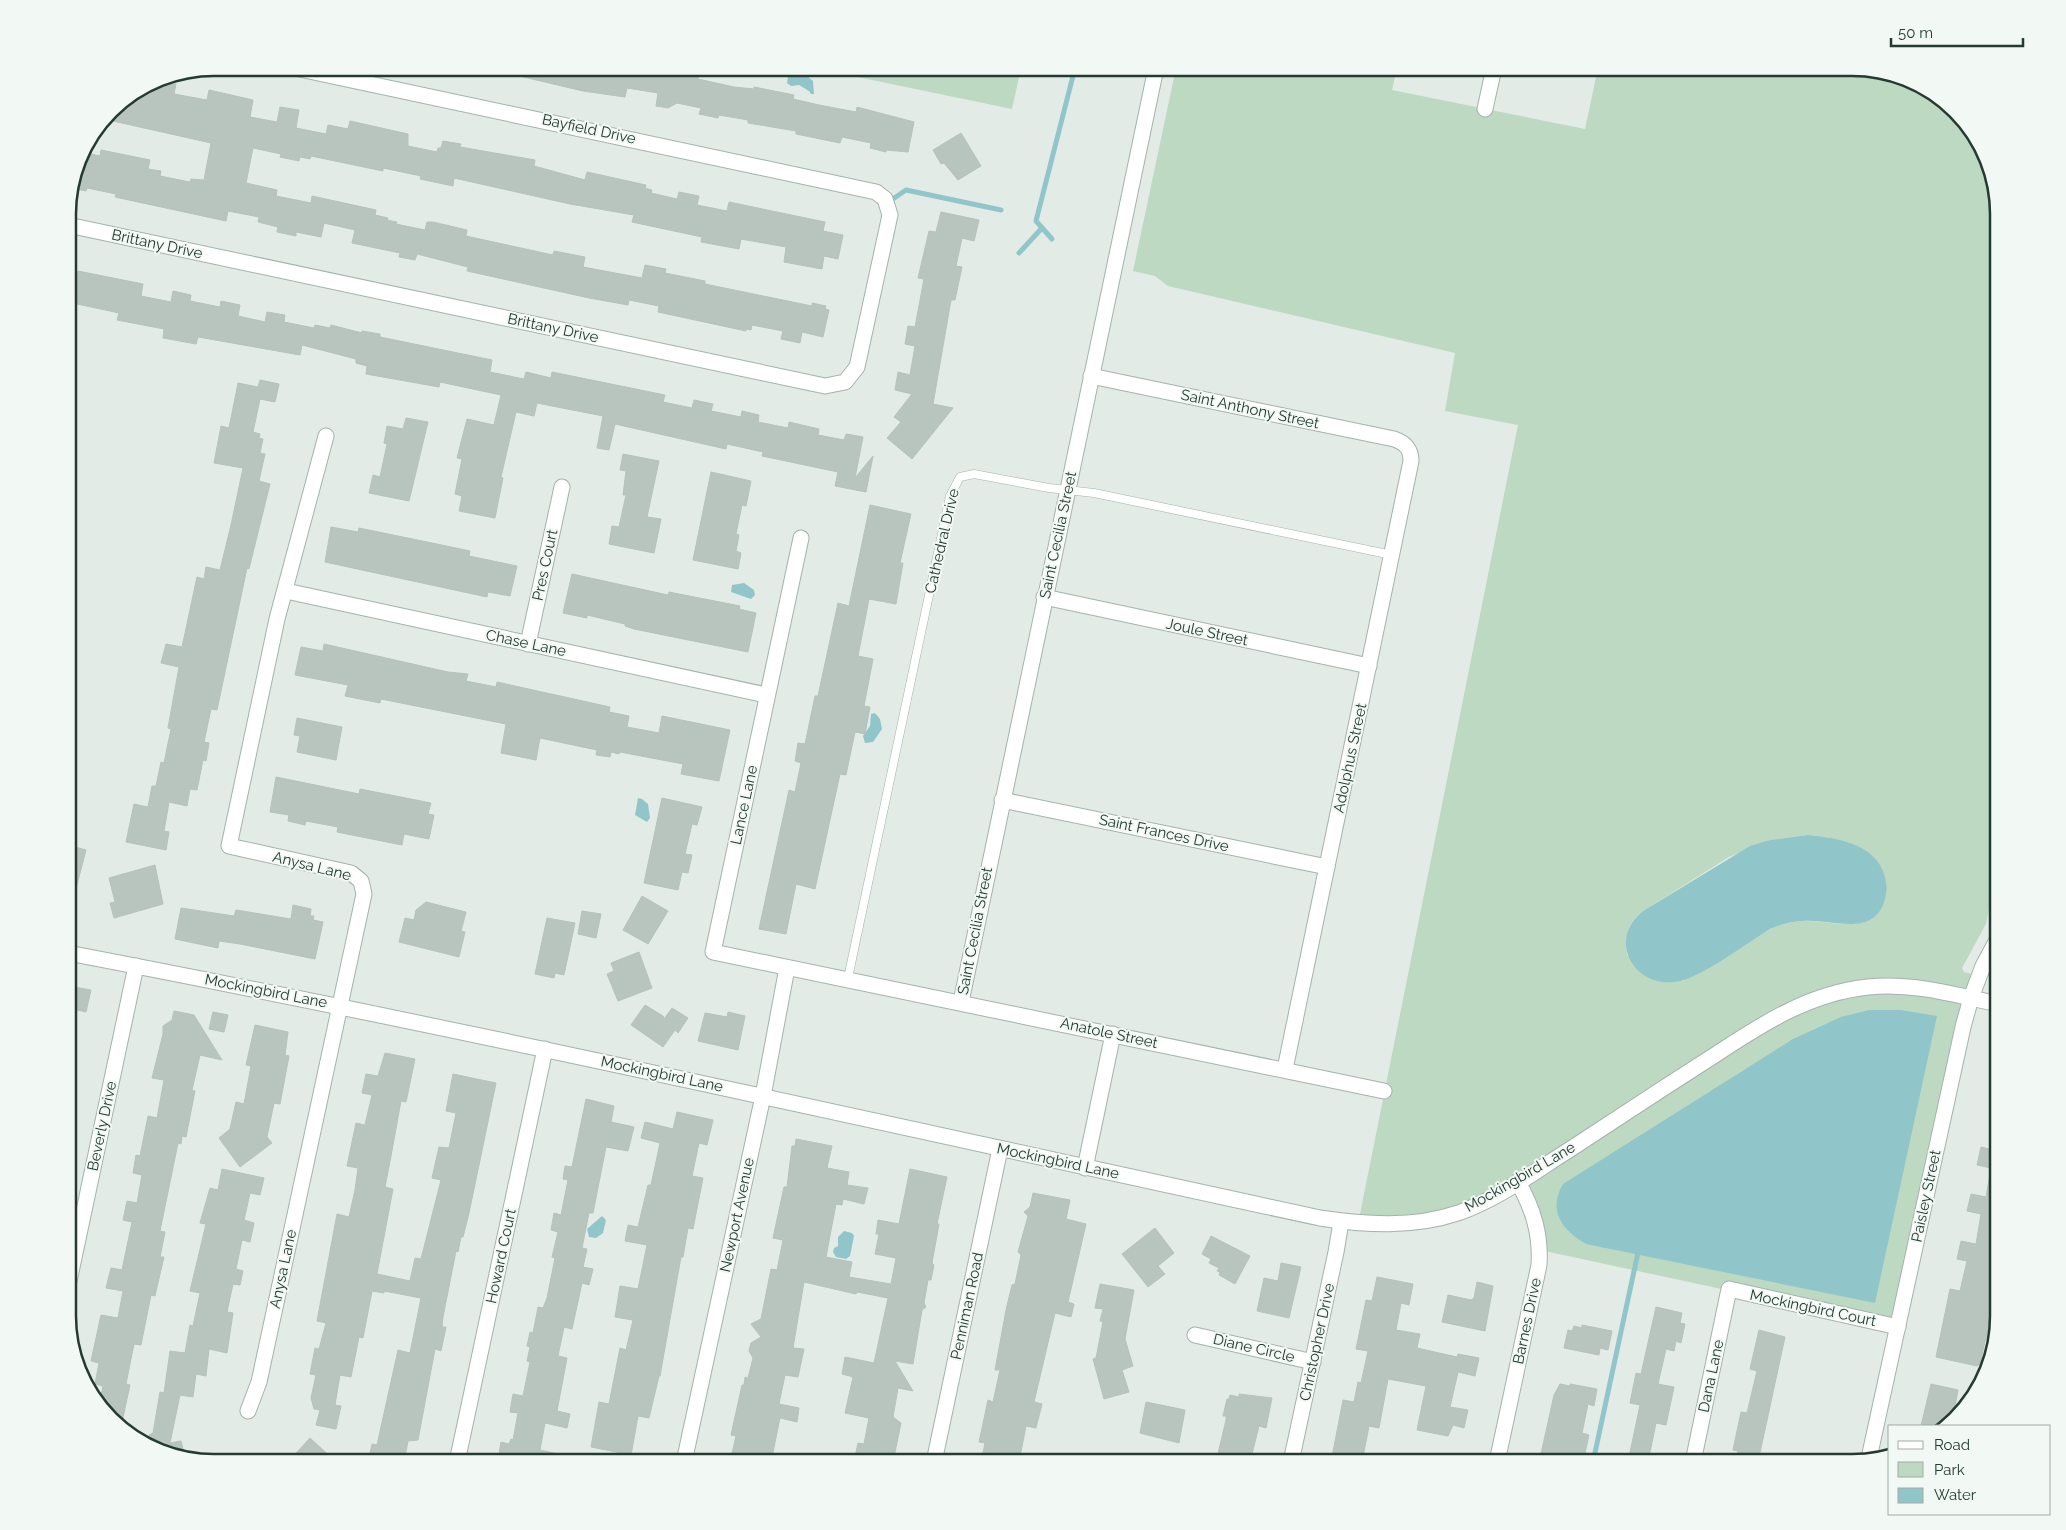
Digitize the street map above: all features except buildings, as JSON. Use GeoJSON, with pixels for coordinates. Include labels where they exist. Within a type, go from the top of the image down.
{"type":"FeatureCollection","features":[{"type":"Feature","properties":{"kind":"street","name":"Saint Cecilia Street"},"geometry":{"type":"LineString","coordinates":[[961,1002],[1044,597],[1154,76]]}},
{"type":"Feature","properties":{"kind":"street"},"geometry":{"type":"LineString","coordinates":[[1485,109],[1492,76]]}},
{"type":"Feature","properties":{"kind":"street","name":"Bayfield Drive"},"geometry":{"type":"LineString","coordinates":[[337,77],[865,188],[881,195]]}},
{"type":"Feature","properties":{"kind":"street","name":"Brittany Drive"},"geometry":{"type":"LineString","coordinates":[[77,227],[833,386],[850,378],[859,362],[890,215],[887,203],[881,195]]}},
{"type":"Feature","properties":{"kind":"street","name":"Saint Anthony Street"},"geometry":{"type":"LineString","coordinates":[[1091,376],[1394,439],[1407,446]]}},
{"type":"Feature","properties":{"kind":"street","name":"Anysa Lane"},"geometry":{"type":"LineString","coordinates":[[248,1411],[258,1382],[363,903],[361,881],[345,871],[229,846],[278,619],[326,436]]}},
{"type":"Feature","properties":{"kind":"street","name":"Adolphus Street"},"geometry":{"type":"LineString","coordinates":[[1285,1069],[1411,461],[1407,446]]}},
{"type":"Feature","properties":{"kind":"street","name":"Pres Court"},"geometry":{"type":"LineString","coordinates":[[528,644],[562,487]]}},
{"type":"Feature","properties":{"kind":"street","name":"Lance Lane"},"geometry":{"type":"LineString","coordinates":[[801,538],[766,695],[713,952],[841,978]]}},
{"type":"Feature","properties":{"kind":"street","name":"Chase Lane"},"geometry":{"type":"LineString","coordinates":[[286,591],[766,695]]}},
{"type":"Feature","properties":{"kind":"street","name":"Joule Street"},"geometry":{"type":"LineString","coordinates":[[1044,597],[1370,666]]}},
{"type":"Feature","properties":{"kind":"street","name":"Saint Frances Drive"},"geometry":{"type":"LineString","coordinates":[[1002,800],[1327,867]]}},
{"type":"Feature","properties":{"kind":"street","name":"Paisley Street"},"geometry":{"type":"LineString","coordinates":[[1871,1453],[1963,1027],[1971,998],[1990,953]]}},
{"type":"Feature","properties":{"kind":"street","name":"Mockingbird Lane"},"geometry":{"type":"LineString","coordinates":[[77,955],[341,1006],[545,1049],[1085,1168],[1341,1222],[1384,1224],[1439,1218],[1469,1208],[1518,1182],[1782,1012],[1822,997],[1870,987],[1919,988],[1990,1002]]}},
{"type":"Feature","properties":{"kind":"street","name":"Beverly Drive"},"geometry":{"type":"LineString","coordinates":[[77,1244],[136,966]]}},
{"type":"Feature","properties":{"kind":"street","name":"Newport Avenue"},"geometry":{"type":"LineString","coordinates":[[686,1454],[763,1096],[787,968]]}},
{"type":"Feature","properties":{"kind":"street","name":"Anatole Street"},"geometry":{"type":"LineString","coordinates":[[841,978],[1384,1091]]}},
{"type":"Feature","properties":{"kind":"street"},"geometry":{"type":"LineString","coordinates":[[1085,1168],[1114,1034]]}},
{"type":"Feature","properties":{"kind":"street","name":"Howard Court"},"geometry":{"type":"LineString","coordinates":[[459,1454],[545,1049]]}},
{"type":"Feature","properties":{"kind":"street","name":"Penniman Road"},"geometry":{"type":"LineString","coordinates":[[936,1454],[1000,1149]]}},
{"type":"Feature","properties":{"kind":"street","name":"Barnes Drive"},"geometry":{"type":"LineString","coordinates":[[1499,1454],[1539,1257],[1535,1218],[1518,1182]]}},
{"type":"Feature","properties":{"kind":"street","name":"Christopher Drive"},"geometry":{"type":"LineString","coordinates":[[1293,1454],[1341,1222]]}},
{"type":"Feature","properties":{"kind":"street","name":"Mockingbird Court"},"geometry":{"type":"LineString","coordinates":[[1729,1290],[1898,1327]]}},
{"type":"Feature","properties":{"kind":"street","name":"Dana Lane"},"geometry":{"type":"LineString","coordinates":[[1695,1454],[1729,1290]]}},
{"type":"Feature","properties":{"kind":"street","name":"Diane Circle"},"geometry":{"type":"LineString","coordinates":[[1194,1335],[1313,1362]]}},
{"type":"Feature","properties":{"kind":"lane","name":"Cathedral Drive"},"geometry":{"type":"LineString","coordinates":[[841,978],[952,488],[960,477],[974,474],[1094,493],[1392,555]]}},
{"type":"Feature","properties":{"kind":"green space"},"geometry":{"type":"Polygon","coordinates":[[[1174,76],[1395,76],[1392,90],[1585,129],[1596,76],[1870,77],[1913,90],[1929,99],[1956,123],[1967,137],[1976,153],[1985,178],[1990,214],[1990,904],[1986,924],[1962,968],[1964,972],[1979,976],[1898,1327],[1540,1250],[1518,1182],[1469,1208],[1358,1224],[1518,425],[1445,411],[1455,353],[1168,286],[1155,276],[1133,271],[1174,76]],[[1808,835],[1770,840],[1729,857],[1643,911],[1633,920],[1628,930],[1626,942],[1627,955],[1683,981],[1778,926],[1804,921],[1853,924],[1871,918],[1879,912],[1862,849],[1827,837],[1808,835]]]}},
{"type":"Feature","properties":{"kind":"green space"},"geometry":{"type":"Polygon","coordinates":[[[856,77],[1019,77],[1012,109],[856,77]]]}},
{"type":"Feature","properties":{"kind":"water"},"geometry":{"type":"Polygon","coordinates":[[[788,77],[808,77],[813,81],[814,94],[811,94],[799,85],[791,86],[787,83],[788,77]]]}},
{"type":"Feature","properties":{"kind":"water"},"geometry":{"type":"Polygon","coordinates":[[[744,583],[754,590],[755,595],[751,599],[731,592],[732,585],[744,583]]]}},
{"type":"Feature","properties":{"kind":"water"},"geometry":{"type":"Polygon","coordinates":[[[875,713],[880,719],[882,729],[873,742],[865,743],[863,736],[870,726],[871,714],[875,713]]]}},
{"type":"Feature","properties":{"kind":"water"},"geometry":{"type":"Polygon","coordinates":[[[638,798],[648,804],[650,818],[647,822],[635,815],[638,798]]]}},
{"type":"Feature","properties":{"kind":"water"},"geometry":{"type":"Polygon","coordinates":[[[1808,835],[1836,839],[1856,845],[1872,855],[1878,862],[1885,877],[1886,894],[1881,908],[1874,917],[1864,922],[1853,924],[1803,921],[1782,925],[1770,929],[1700,973],[1680,981],[1664,982],[1650,978],[1639,971],[1631,961],[1626,949],[1627,936],[1632,923],[1643,911],[1750,846],[1770,840],[1808,835]]]}},
{"type":"Feature","properties":{"kind":"water"},"geometry":{"type":"Polygon","coordinates":[[[1869,1010],[1901,1010],[1937,1016],[1875,1303],[1586,1244],[1570,1233],[1564,1226],[1557,1211],[1558,1194],[1563,1184],[1793,1039],[1841,1017],[1869,1010]]]}},
{"type":"Feature","properties":{"kind":"water"},"geometry":{"type":"Polygon","coordinates":[[[602,1216],[606,1220],[603,1233],[596,1238],[589,1237],[587,1229],[602,1216]]]}},
{"type":"Feature","properties":{"kind":"water"},"geometry":{"type":"Polygon","coordinates":[[[844,1231],[852,1233],[854,1236],[850,1256],[846,1259],[836,1257],[833,1252],[834,1248],[838,1246],[838,1237],[844,1231]]]}},
{"type":"Feature","properties":{"kind":"waterway"},"geometry":{"type":"LineString","coordinates":[[1052,239],[1036,221],[1073,76]]}},
{"type":"Feature","properties":{"kind":"waterway"},"geometry":{"type":"LineString","coordinates":[[887,203],[906,190],[1001,210]]}},
{"type":"Feature","properties":{"kind":"waterway"},"geometry":{"type":"LineString","coordinates":[[1019,253],[1042,228]]}},
{"type":"Feature","properties":{"kind":"waterway"},"geometry":{"type":"LineString","coordinates":[[1595,1454],[1639,1248]]}}]}
